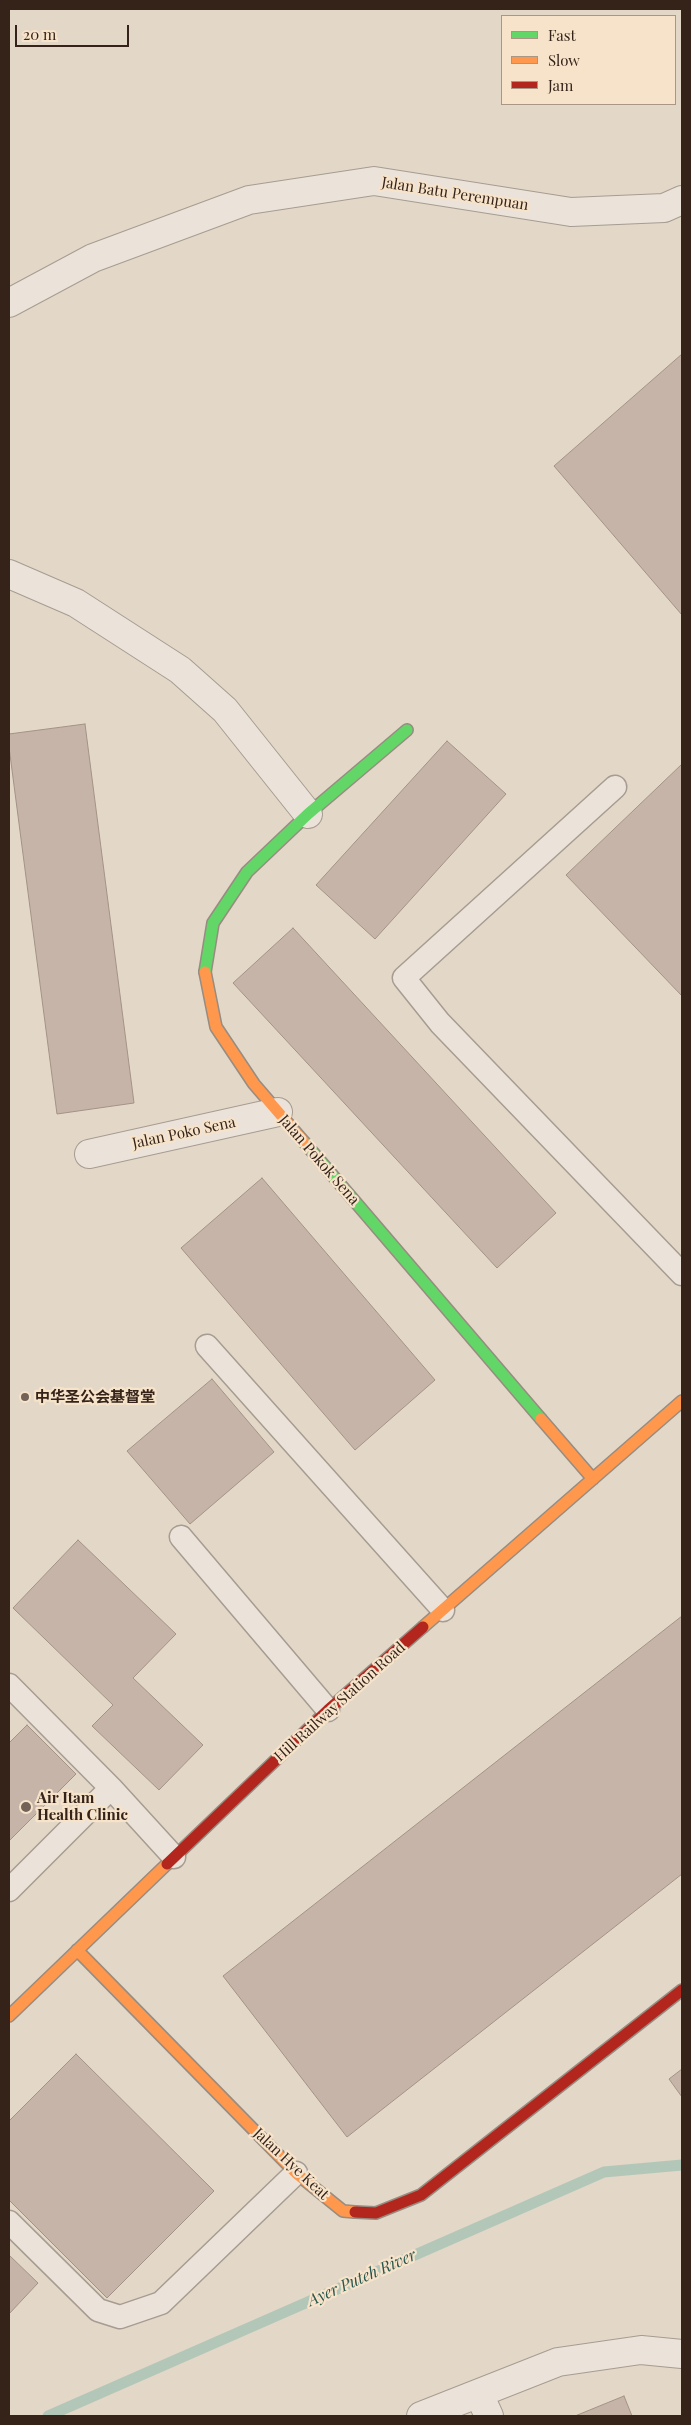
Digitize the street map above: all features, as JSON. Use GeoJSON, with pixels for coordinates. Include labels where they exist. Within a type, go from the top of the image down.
{"type":"FeatureCollection","features":[{"type":"Feature","properties":{"kind":"street","name":"Jalan Batu Perempuan"},"geometry":{"type":"LineString","coordinates":[[9,303],[94,258],[249,200],[259,198],[374,181],[571,212],[664,208],[682,200]]}},
{"type":"Feature","properties":{"kind":"street"},"geometry":{"type":"LineString","coordinates":[[9,574],[76,602],[180,670],[225,710],[308,814]]}},
{"type":"Feature","properties":{"kind":"street","name":"Jalan Pokok Sena"},"geometry":{"type":"LineString","coordinates":[[407,730],[308,814],[247,872],[213,923],[205,974],[216,1027],[254,1084],[593,1479]]}},
{"type":"Feature","properties":{"kind":"street","name":"Jalan Poko Sena"},"geometry":{"type":"LineString","coordinates":[[90,1154],[278,1112]]}},
{"type":"Feature","properties":{"kind":"street","name":"Hill Railway Station Road"},"geometry":{"type":"LineString","coordinates":[[9,2016],[328,1710],[682,1401]]}},
{"type":"Feature","properties":{"kind":"street","name":"Jalan Hye Keat"},"geometry":{"type":"LineString","coordinates":[[77,1950],[296,2173],[343,2211],[376,2213],[421,2195],[682,1990]]}},
{"type":"Feature","properties":{"kind":"street"},"geometry":{"type":"LineString","coordinates":[[422,2416],[484,2405],[558,2362],[641,2350],[682,2354]]}},
{"type":"Feature","properties":{"kind":"lane"},"geometry":{"type":"LineString","coordinates":[[615,788],[404,978],[440,1024],[682,1274]]}},
{"type":"Feature","properties":{"kind":"lane"},"geometry":{"type":"LineString","coordinates":[[207,1346],[443,1610]]}},
{"type":"Feature","properties":{"kind":"lane"},"geometry":{"type":"LineString","coordinates":[[181,1537],[328,1710]]}},
{"type":"Feature","properties":{"kind":"lane"},"geometry":{"type":"LineString","coordinates":[[9,1685],[111,1788],[174,1857]]}},
{"type":"Feature","properties":{"kind":"lane"},"geometry":{"type":"LineString","coordinates":[[9,1890],[111,1788]]}},
{"type":"Feature","properties":{"kind":"lane"},"geometry":{"type":"LineString","coordinates":[[9,2222],[98,2310],[120,2316],[160,2303],[296,2173]]}},
{"type":"Feature","properties":{"kind":"building"},"geometry":{"type":"Polygon","coordinates":[[[682,354],[682,615],[554,466],[682,354]]]}},
{"type":"Feature","properties":{"kind":"building"},"geometry":{"type":"Polygon","coordinates":[[[85,724],[134,1103],[57,1114],[9,747],[9,734],[85,724]]]}},
{"type":"Feature","properties":{"kind":"building"},"geometry":{"type":"Polygon","coordinates":[[[447,741],[506,794],[375,939],[316,885],[447,741]]]}},
{"type":"Feature","properties":{"kind":"building"},"geometry":{"type":"Polygon","coordinates":[[[682,764],[682,996],[566,875],[682,764]]]}},
{"type":"Feature","properties":{"kind":"building"},"geometry":{"type":"Polygon","coordinates":[[[293,928],[556,1213],[497,1268],[233,983],[293,928]]]}},
{"type":"Feature","properties":{"kind":"building"},"geometry":{"type":"Polygon","coordinates":[[[262,1178],[435,1380],[355,1450],[181,1248],[262,1178]]]}},
{"type":"Feature","properties":{"kind":"building"},"geometry":{"type":"Polygon","coordinates":[[[212,1379],[274,1452],[190,1524],[127,1451],[212,1379]]]}},
{"type":"Feature","properties":{"kind":"building"},"geometry":{"type":"Polygon","coordinates":[[[78,1540],[176,1634],[133,1678],[203,1745],[159,1790],[92,1726],[113,1705],[13,1608],[78,1540]]]}},
{"type":"Feature","properties":{"kind":"building"},"geometry":{"type":"Polygon","coordinates":[[[682,1616],[682,1874],[347,2137],[223,1976],[682,1616]]]}},
{"type":"Feature","properties":{"kind":"building","name":"Air Itam Health Clinic"},"geometry":{"type":"Polygon","coordinates":[[[27,1725],[76,1774],[9,1841],[9,1743],[27,1725]]]}},
{"type":"Feature","properties":{"kind":"building"},"geometry":{"type":"Polygon","coordinates":[[[76,2054],[214,2191],[107,2298],[9,2200],[9,2121],[76,2054]]]}},
{"type":"Feature","properties":{"kind":"building"},"geometry":{"type":"Polygon","coordinates":[[[682,2069],[682,2097],[669,2079],[682,2069]]]}},
{"type":"Feature","properties":{"kind":"building"},"geometry":{"type":"Polygon","coordinates":[[[9,2255],[38,2283],[9,2314],[9,2255]]]}},
{"type":"Feature","properties":{"kind":"building"},"geometry":{"type":"Polygon","coordinates":[[[624,2396],[632,2416],[575,2416],[624,2396]]]}},
{"type":"Feature","properties":{"kind":"waterway","name":"Ayer Puteh River"},"geometry":{"type":"LineString","coordinates":[[48,2416],[604,2172],[682,2165]]}},
{"type":"Feature","properties":{"kind":"traffic: fast"},"geometry":{"type":"LineString","coordinates":[[205,972],[213,923],[247,872],[308,814],[407,730]]}},
{"type":"Feature","properties":{"kind":"traffic: fast"},"geometry":{"type":"LineString","coordinates":[[304,1142],[541,1419]]}},
{"type":"Feature","properties":{"kind":"traffic: slow"},"geometry":{"type":"LineString","coordinates":[[205,972],[216,1027],[254,1084],[304,1142]]}},
{"type":"Feature","properties":{"kind":"traffic: slow"},"geometry":{"type":"LineString","coordinates":[[423,1627],[682,1401]]}},
{"type":"Feature","properties":{"kind":"traffic: slow"},"geometry":{"type":"LineString","coordinates":[[541,1419],[593,1479]]}},
{"type":"Feature","properties":{"kind":"traffic: slow"},"geometry":{"type":"LineString","coordinates":[[9,2016],[167,1864]]}},
{"type":"Feature","properties":{"kind":"traffic: slow"},"geometry":{"type":"LineString","coordinates":[[77,1950],[296,2173],[343,2211],[355,2212]]}},
{"type":"Feature","properties":{"kind":"traffic: jam"},"geometry":{"type":"LineString","coordinates":[[167,1864],[328,1710],[423,1627]]}},
{"type":"Feature","properties":{"kind":"traffic: jam"},"geometry":{"type":"LineString","coordinates":[[355,2212],[376,2213],[421,2195],[682,1990]]}},
{"type":"Feature","properties":{"kind":"place","name":"中华圣公会基督堂"},"geometry":{"type":"Point","coordinates":[25,1397]}},
{"type":"Feature","properties":{"kind":"place","name":"Air Itam Health Clinic"},"geometry":{"type":"Point","coordinates":[26,1807]}}]}
